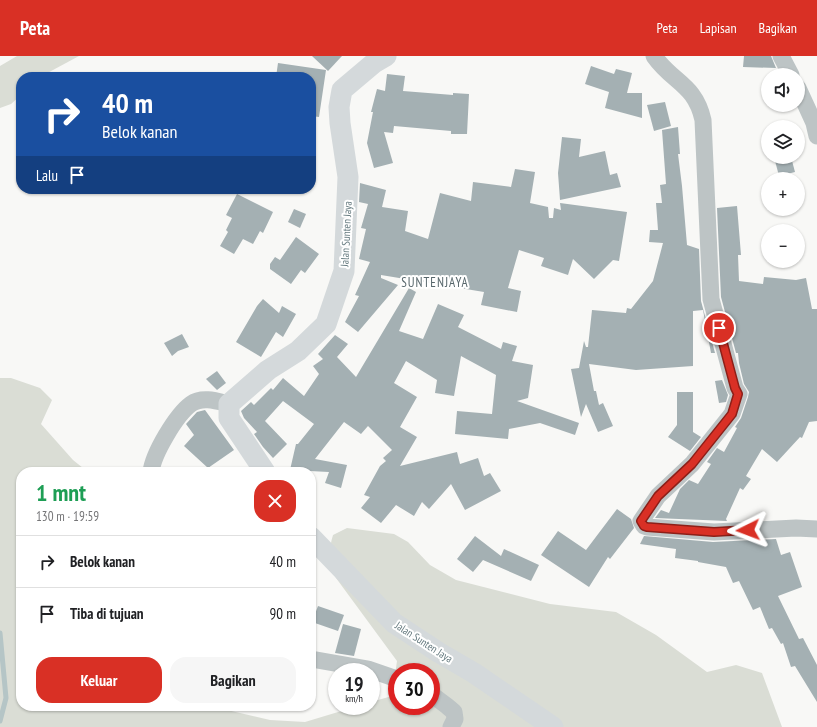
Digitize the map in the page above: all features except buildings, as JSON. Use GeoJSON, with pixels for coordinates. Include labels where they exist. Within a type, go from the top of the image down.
{"type":"FeatureCollection","features":[{"type":"Feature","properties":{"kind":"main road","name":"Jalan Sunten Jaya"},"geometry":{"type":"LineString","coordinates":[[229,404],[268,370],[298,351],[326,324],[344,271],[348,176],[338,107],[342,90],[374,63],[386,56]]}},
{"type":"Feature","properties":{"kind":"main road"},"geometry":{"type":"LineString","coordinates":[[229,404],[229,418],[262,467]]}},
{"type":"Feature","properties":{"kind":"main road","name":"Jalan Sunten Jaya"},"geometry":{"type":"LineString","coordinates":[[316,541],[394,623],[438,652],[474,673],[553,727]]}},
{"type":"Feature","properties":{"kind":"street"},"geometry":{"type":"LineString","coordinates":[[654,56],[661,66],[693,94],[701,110],[703,120],[711,299],[735,388],[738,394],[732,414],[692,464],[658,496],[641,521],[644,526],[647,527],[714,532],[796,528],[817,529]]}},
{"type":"Feature","properties":{"kind":"street"},"geometry":{"type":"LineString","coordinates":[[781,56],[787,68]]}},
{"type":"Feature","properties":{"kind":"street"},"geometry":{"type":"LineString","coordinates":[[805,103],[814,123],[817,136]]}},
{"type":"Feature","properties":{"kind":"street"},"geometry":{"type":"LineString","coordinates":[[152,467],[155,455],[174,424],[191,403],[208,399],[229,404]]}},
{"type":"Feature","properties":{"kind":"street"},"geometry":{"type":"LineString","coordinates":[[316,660],[368,669],[388,676]]}},
{"type":"Feature","properties":{"kind":"street"},"geometry":{"type":"LineString","coordinates":[[440,701],[454,712],[455,719],[451,727]]}},
{"type":"Feature","properties":{"kind":"shaded area"},"geometry":{"type":"Polygon","coordinates":[[[17,56],[79,56],[49,72],[16,72],[16,100],[11,104],[0,108],[0,66],[17,56]]]}},
{"type":"Feature","properties":{"kind":"shaded area"},"geometry":{"type":"Polygon","coordinates":[[[0,378],[11,378],[40,388],[52,400],[41,424],[73,460],[82,467],[16,467],[16,711],[231,711],[270,720],[305,722],[328,715],[380,715],[380,699],[388,697],[388,715],[440,715],[440,663],[397,663],[397,661],[336,578],[330,557],[330,547],[333,535],[347,528],[394,534],[408,542],[430,565],[456,580],[550,604],[616,612],[656,635],[707,672],[736,665],[762,673],[782,727],[0,727],[0,378]]]}},
{"type":"Feature","properties":{"kind":"waterway"},"geometry":{"type":"LineString","coordinates":[[0,633],[6,698],[0,721]]}},
{"type":"Feature","properties":{"kind":"district","name":"SUNTENJAYA"},"geometry":{"type":"Point","coordinates":[435,282]}},
{"type":"Feature","properties":{"kind":"route"},"geometry":{"type":"LineString","coordinates":[[719,328],[735,388],[738,394],[735,407],[732,414],[688,469],[663,490],[641,521],[644,526],[647,527],[714,532],[748,530]]}}]}
